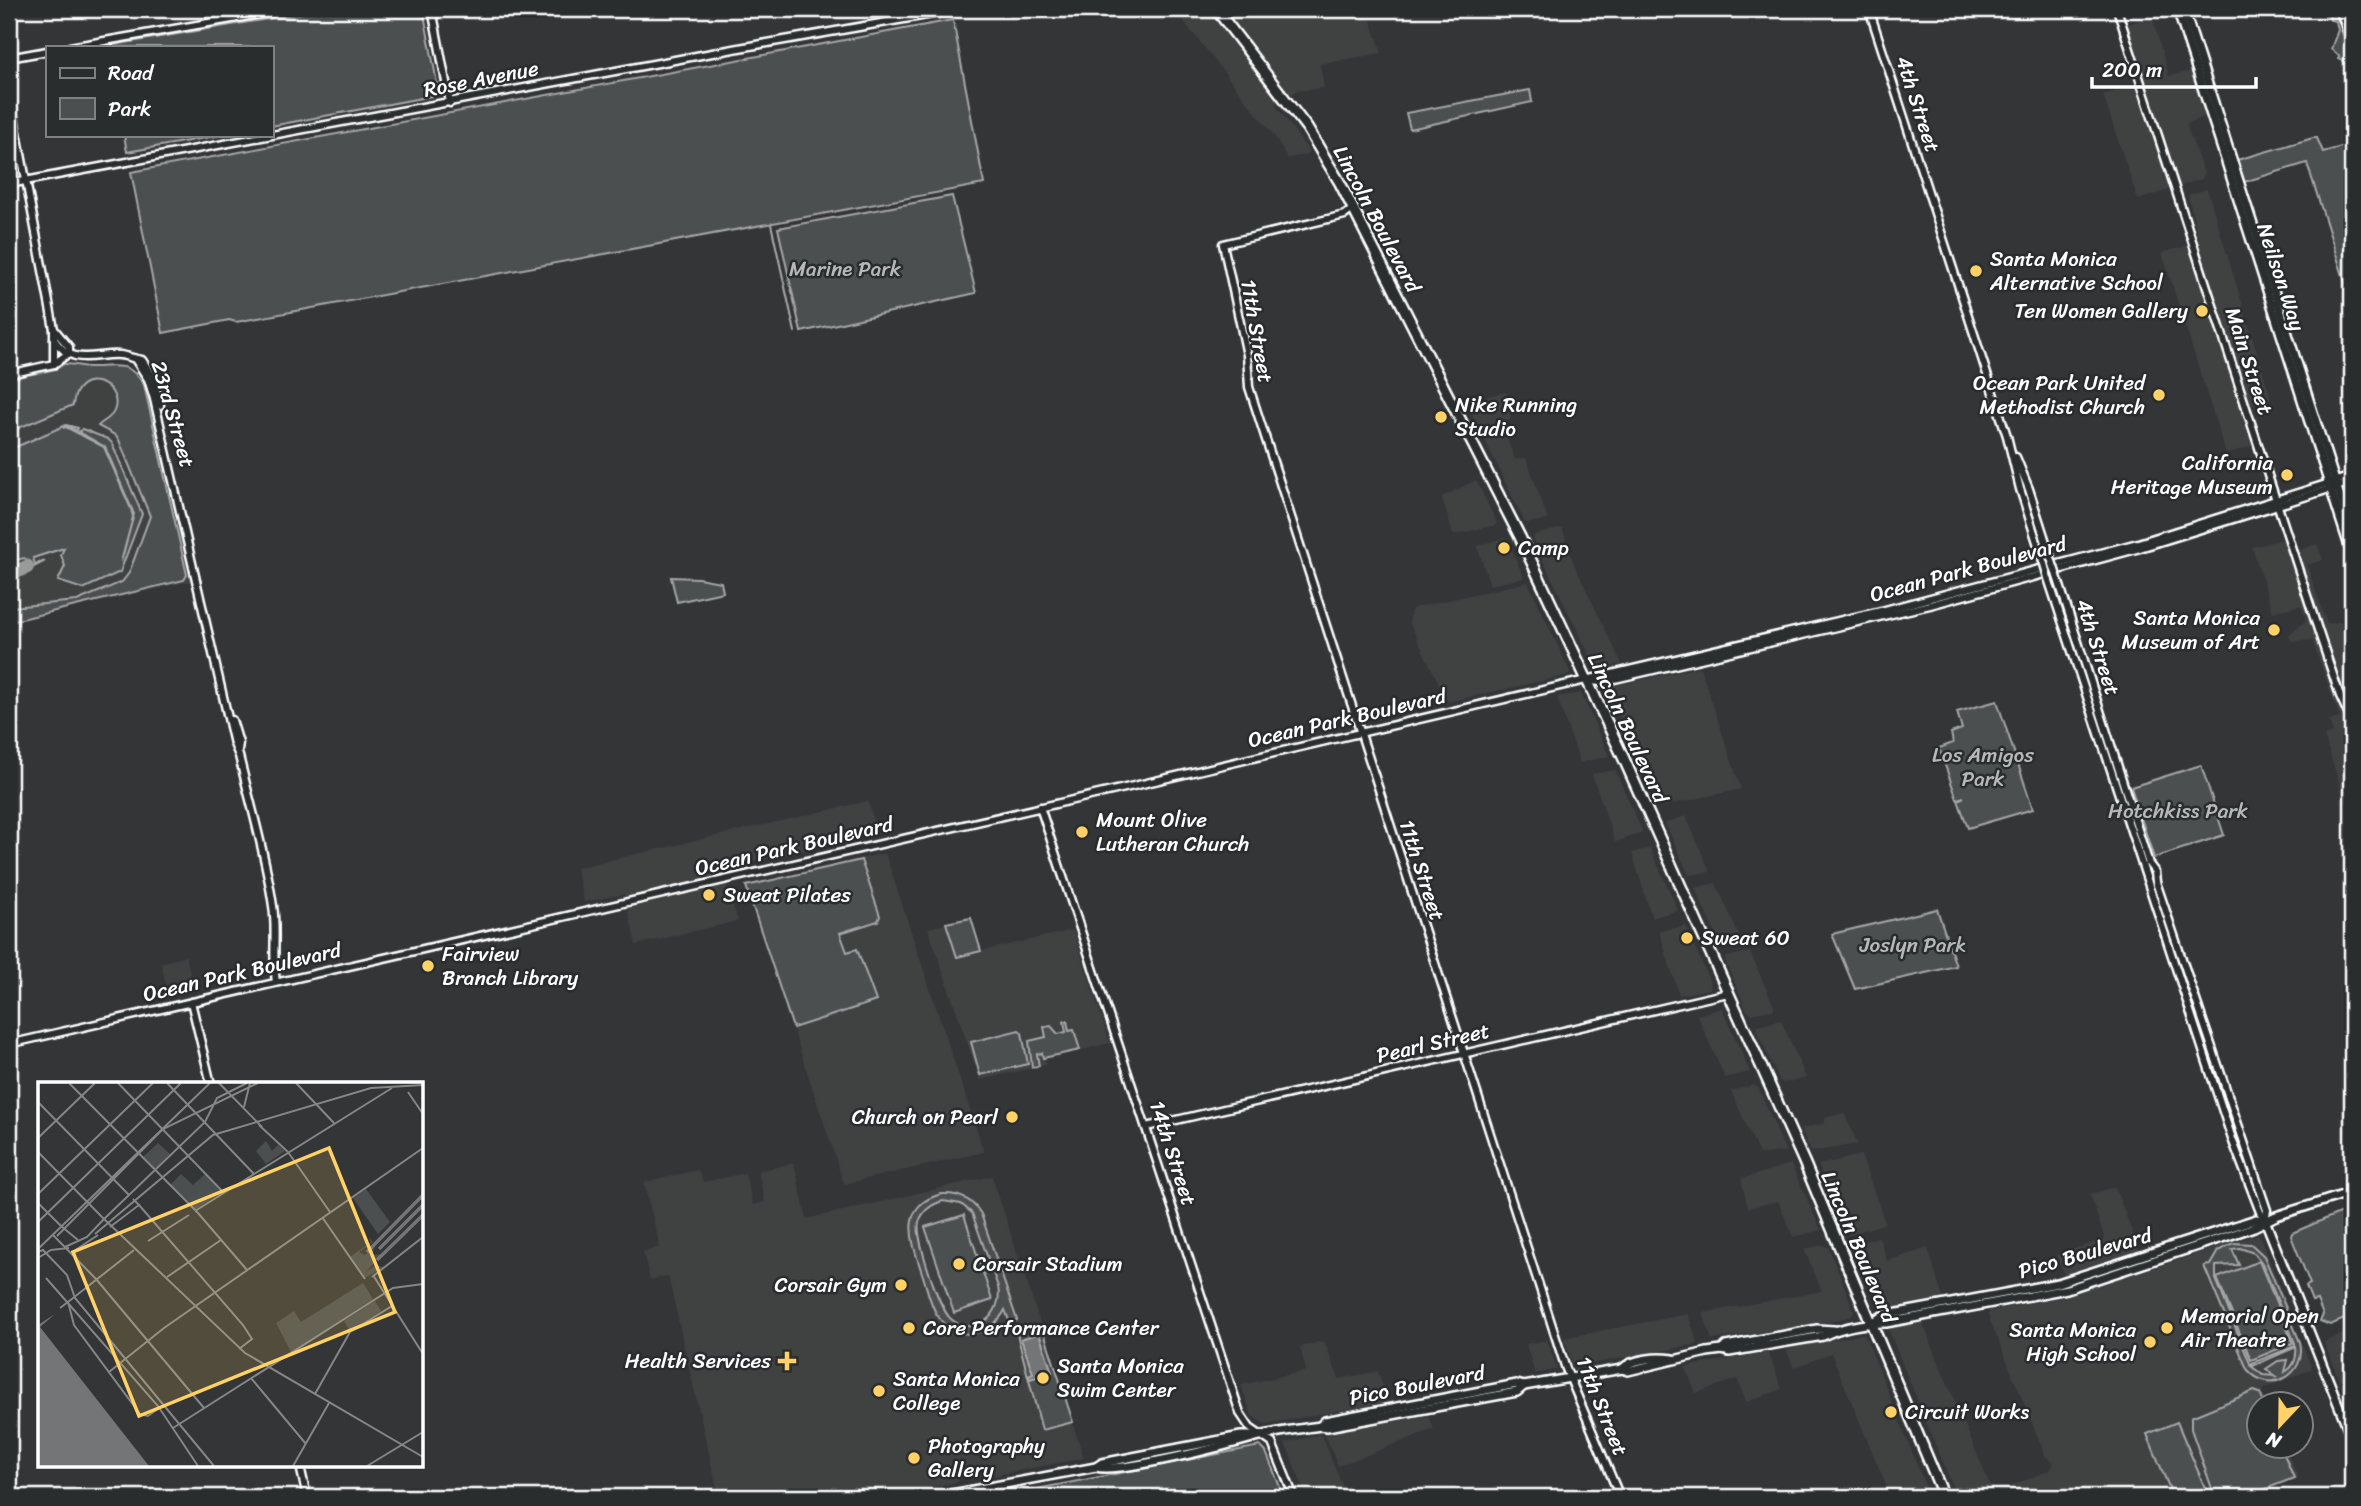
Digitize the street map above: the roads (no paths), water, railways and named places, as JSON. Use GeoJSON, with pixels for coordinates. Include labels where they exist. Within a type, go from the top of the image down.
{"type":"FeatureCollection","features":[{"type":"Feature","properties":{"kind":"highway","name":"Lincoln Boulevard"},"geometry":{"type":"LineString","coordinates":[[1216,9],[1308,130],[1354,208],[1523,544],[1804,1161],[1944,1497]]}},
{"type":"Feature","properties":{"kind":"main road","name":"Neilson Way"},"geometry":{"type":"LineString","coordinates":[[2177,9],[2333,485],[2352,534]]}},
{"type":"Feature","properties":{"kind":"main road","name":"Neilson Way"},"geometry":{"type":"LineString","coordinates":[[2184,9],[2333,485],[2352,556]]}},
{"type":"Feature","properties":{"kind":"main road","name":"Pico Boulevard"},"geometry":{"type":"LineString","coordinates":[[936,1497],[971,1494],[1096,1467],[1102,1463],[1178,1452],[1241,1436],[1327,1427],[1517,1392],[1524,1386],[1622,1369],[1628,1371],[1722,1350],[1726,1346],[1817,1329],[1835,1330],[1872,1323],[1882,1316],[2058,1283],[2256,1219],[2265,1220],[2352,1192]]}},
{"type":"Feature","properties":{"kind":"main road","name":"4th Street"},"geometry":{"type":"LineString","coordinates":[[2265,1220],[2352,1439]]}},
{"type":"Feature","properties":{"kind":"street"},"geometry":{"type":"LineString","coordinates":[[76,46],[289,9]]}},
{"type":"Feature","properties":{"kind":"street"},"geometry":{"type":"LineString","coordinates":[[432,9],[450,103]]}},
{"type":"Feature","properties":{"kind":"street","name":"Rose Avenue"},"geometry":{"type":"LineString","coordinates":[[273,135],[961,9]]}},
{"type":"Feature","properties":{"kind":"street","name":"4th Street"},"geometry":{"type":"LineString","coordinates":[[1869,9],[2007,436],[2020,489],[2048,578],[2184,995],[2232,1139],[2265,1220]]}},
{"type":"Feature","properties":{"kind":"street","name":"Main Street"},"geometry":{"type":"LineString","coordinates":[[2118,9],[2340,696],[2352,722]]}},
{"type":"Feature","properties":{"kind":"street"},"geometry":{"type":"LineString","coordinates":[[2342,9],[2351,41]]}},
{"type":"Feature","properties":{"kind":"street"},"geometry":{"type":"LineString","coordinates":[[9,58],[46,51]]}},
{"type":"Feature","properties":{"kind":"street"},"geometry":{"type":"LineString","coordinates":[[9,90],[54,329],[54,364]]}},
{"type":"Feature","properties":{"kind":"street","name":"Rose Avenue"},"geometry":{"type":"LineString","coordinates":[[9,184],[270,136]]}},
{"type":"Feature","properties":{"kind":"street","name":"11th Street"},"geometry":{"type":"LineString","coordinates":[[1354,208],[1345,215],[1223,244],[1247,355],[1250,392],[1570,1379],[1620,1497]]}},
{"type":"Feature","properties":{"kind":"street"},"geometry":{"type":"LineString","coordinates":[[54,329],[69,347],[69,353]]}},
{"type":"Feature","properties":{"kind":"street"},"geometry":{"type":"LineString","coordinates":[[54,340],[61,349],[69,353]]}},
{"type":"Feature","properties":{"kind":"street"},"geometry":{"type":"LineString","coordinates":[[9,374],[54,364],[69,353]]}},
{"type":"Feature","properties":{"kind":"street","name":"23rd Street"},"geometry":{"type":"LineString","coordinates":[[69,353],[86,358],[119,355],[142,360],[155,380],[239,743],[238,750],[273,904],[276,982]]}},
{"type":"Feature","properties":{"kind":"street","name":"4th Street"},"geometry":{"type":"LineString","coordinates":[[2007,436],[2029,489],[2198,1011],[2267,1210],[2265,1220]]}},
{"type":"Feature","properties":{"kind":"street","name":"Ocean Park Boulevard"},"geometry":{"type":"LineString","coordinates":[[1587,681],[1602,682],[1765,641],[1930,605],[2140,548],[2333,485],[2352,476]]}},
{"type":"Feature","properties":{"kind":"street","name":"Ocean Park Boulevard"},"geometry":{"type":"LineString","coordinates":[[2333,485],[2352,482]]}},
{"type":"Feature","properties":{"kind":"street","name":"Ocean Park Boulevard"},"geometry":{"type":"LineString","coordinates":[[9,1044],[1359,732],[1785,637],[1786,633],[2138,543],[2277,503]]}},
{"type":"Feature","properties":{"kind":"street"},"geometry":{"type":"LineString","coordinates":[[1848,625],[1862,619],[1861,615]]}},
{"type":"Feature","properties":{"kind":"street"},"geometry":{"type":"LineString","coordinates":[[1834,628],[1853,617]]}},
{"type":"Feature","properties":{"kind":"street","name":"14th Street"},"geometry":{"type":"LineString","coordinates":[[1040,807],[1240,1413],[1250,1428],[1272,1443],[1294,1497]]}},
{"type":"Feature","properties":{"kind":"street"},"geometry":{"type":"LineString","coordinates":[[2145,874],[2154,872]]}},
{"type":"Feature","properties":{"kind":"street","name":"Pearl Street"},"geometry":{"type":"LineString","coordinates":[[1146,1127],[1728,993]]}},
{"type":"Feature","properties":{"kind":"street"},"geometry":{"type":"LineString","coordinates":[[191,1002],[211,1082]]}},
{"type":"Feature","properties":{"kind":"street"},"geometry":{"type":"LineString","coordinates":[[300,1468],[307,1497]]}},
{"type":"Feature","properties":{"kind":"waterway"},"geometry":{"type":"LineString","coordinates":[[771,224],[795,332]]}},
{"type":"Feature","properties":{"kind":"place","name":"Santa Monica Alternative School"},"geometry":{"type":"Point","coordinates":[1976,271]}},
{"type":"Feature","properties":{"kind":"place","name":"Ten Women Gallery"},"geometry":{"type":"Point","coordinates":[2202,311]}},
{"type":"Feature","properties":{"kind":"place","name":"Ocean Park United Methodist Church"},"geometry":{"type":"Point","coordinates":[2159,395]}},
{"type":"Feature","properties":{"kind":"place","name":"Nike Running Studio"},"geometry":{"type":"Point","coordinates":[1441,417]}},
{"type":"Feature","properties":{"kind":"place","name":"California Heritage Museum"},"geometry":{"type":"Point","coordinates":[2287,475]}},
{"type":"Feature","properties":{"kind":"place","name":"Camp"},"geometry":{"type":"Point","coordinates":[1504,548]}},
{"type":"Feature","properties":{"kind":"place","name":"Santa Monica Museum of Art"},"geometry":{"type":"Point","coordinates":[2274,630]}},
{"type":"Feature","properties":{"kind":"place","name":"Mount Olive Lutheran Church"},"geometry":{"type":"Point","coordinates":[1082,832]}},
{"type":"Feature","properties":{"kind":"place","name":"Sweat Pilates"},"geometry":{"type":"Point","coordinates":[709,895]}},
{"type":"Feature","properties":{"kind":"place","name":"Sweat 60"},"geometry":{"type":"Point","coordinates":[1687,938]}},
{"type":"Feature","properties":{"kind":"place","name":"Fairview Branch Library"},"geometry":{"type":"Point","coordinates":[428,966]}},
{"type":"Feature","properties":{"kind":"place","name":"Church on Pearl"},"geometry":{"type":"Point","coordinates":[1012,1117]}},
{"type":"Feature","properties":{"kind":"place","name":"Corsair Stadium"},"geometry":{"type":"Point","coordinates":[959,1264]}},
{"type":"Feature","properties":{"kind":"place","name":"Corsair Gym"},"geometry":{"type":"Point","coordinates":[901,1285]}},
{"type":"Feature","properties":{"kind":"place","name":"Core Performance Center"},"geometry":{"type":"Point","coordinates":[909,1328]}},
{"type":"Feature","properties":{"kind":"place","name":"Memorial Open Air Theatre"},"geometry":{"type":"Point","coordinates":[2167,1328]}},
{"type":"Feature","properties":{"kind":"place","name":"Santa Monica High School"},"geometry":{"type":"Point","coordinates":[2150,1342]}},
{"type":"Feature","properties":{"kind":"place","name":"Health Services"},"geometry":{"type":"Point","coordinates":[787,1361]}},
{"type":"Feature","properties":{"kind":"place","name":"Santa Monica Swim Center"},"geometry":{"type":"Point","coordinates":[1043,1378]}},
{"type":"Feature","properties":{"kind":"place","name":"Santa Monica College"},"geometry":{"type":"Point","coordinates":[879,1391]}},
{"type":"Feature","properties":{"kind":"place","name":"Circuit Works"},"geometry":{"type":"Point","coordinates":[1891,1412]}},
{"type":"Feature","properties":{"kind":"place","name":"Photography Gallery"},"geometry":{"type":"Point","coordinates":[914,1458]}},
{"type":"Feature","properties":{"kind":"park label","name":"Marine Park"},"geometry":{"type":"Point","coordinates":[845,269]}},
{"type":"Feature","properties":{"kind":"park label","name":"Los Amigos Park"},"geometry":{"type":"Point","coordinates":[1983,767]}},
{"type":"Feature","properties":{"kind":"park label","name":"Hotchkiss Park"},"geometry":{"type":"Point","coordinates":[2178,811]}},
{"type":"Feature","properties":{"kind":"park label","name":"Joslyn Park"},"geometry":{"type":"Point","coordinates":[1913,945]}}]}
